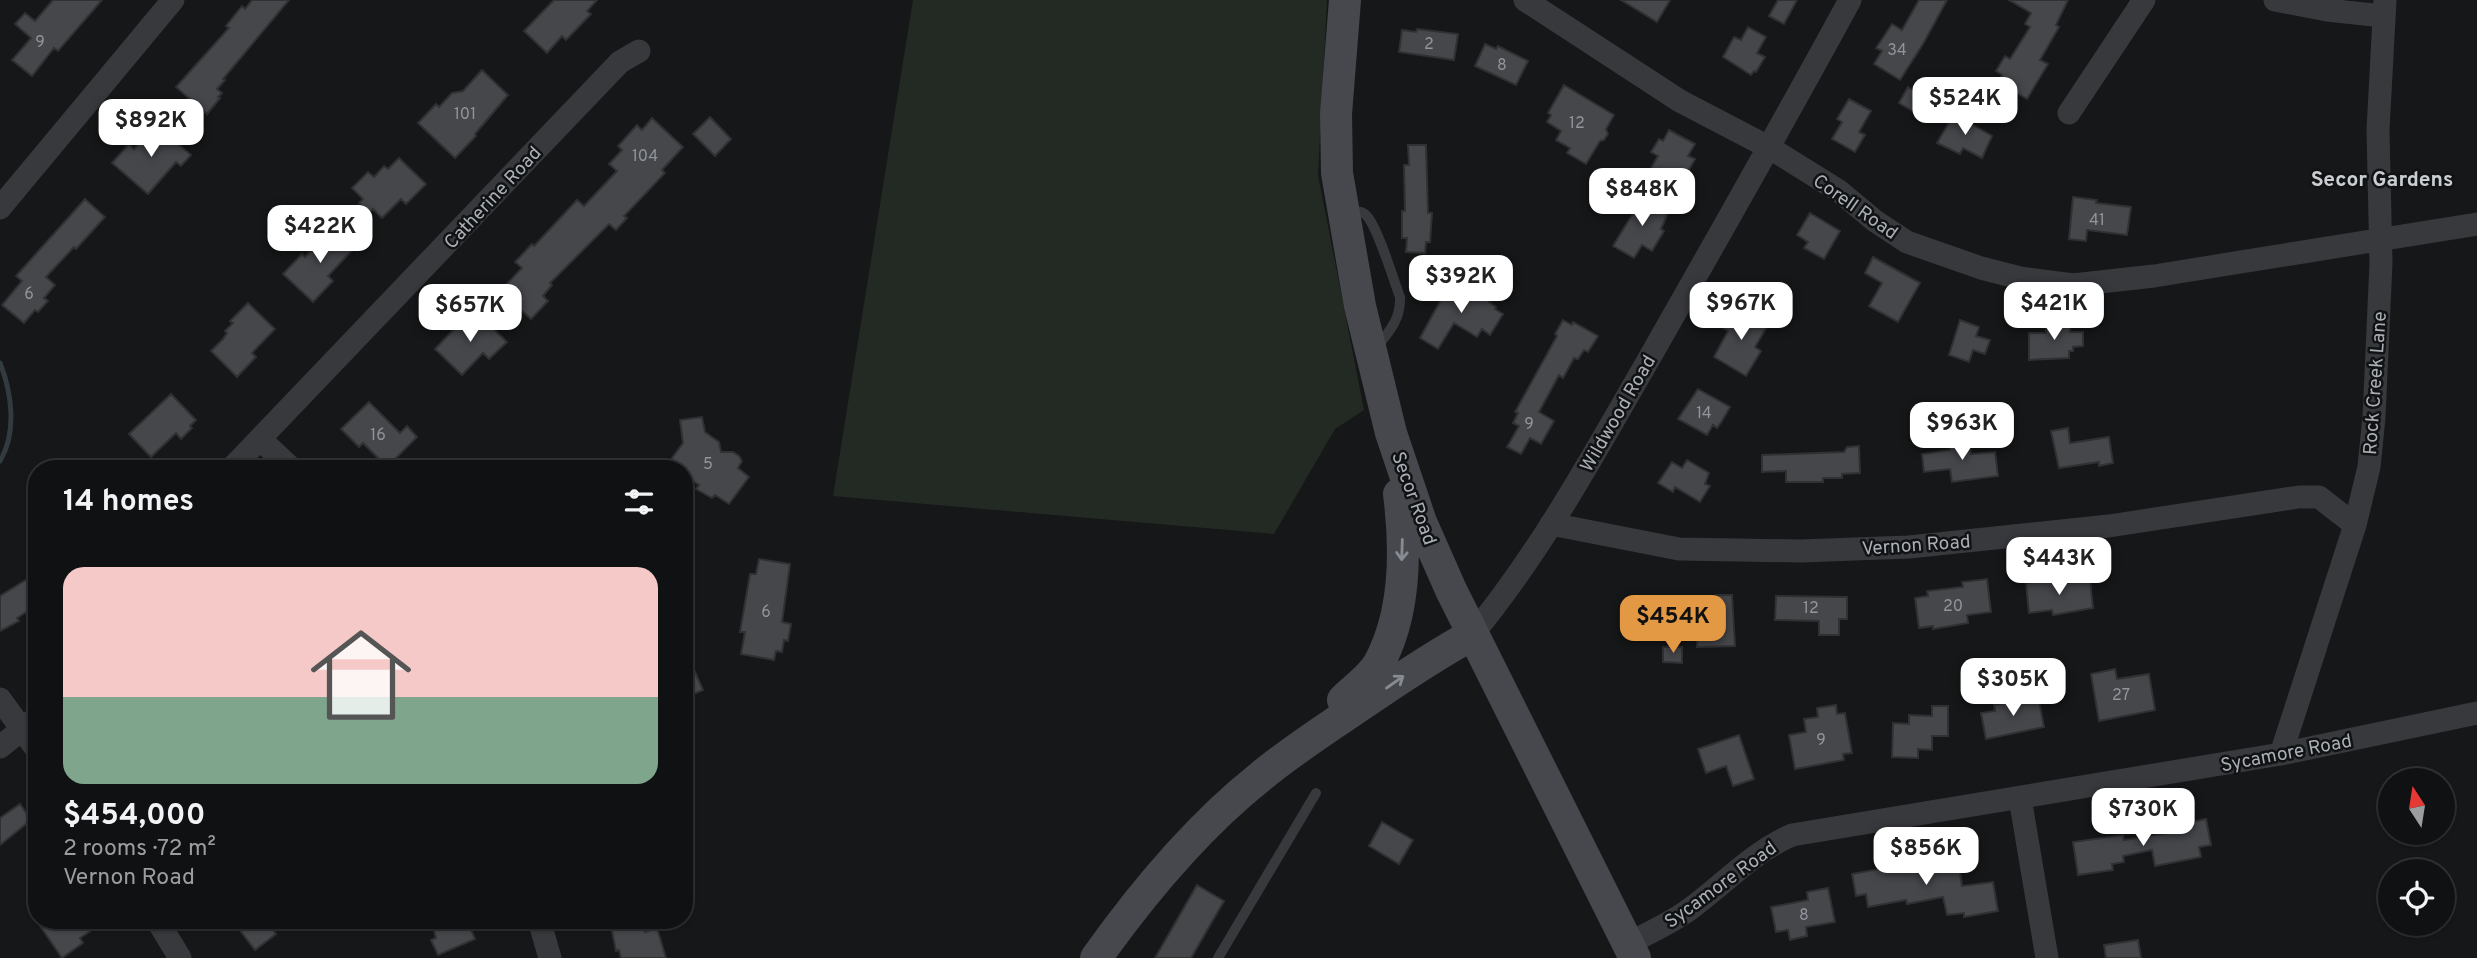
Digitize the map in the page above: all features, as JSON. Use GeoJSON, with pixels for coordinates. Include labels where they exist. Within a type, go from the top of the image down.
{"type":"FeatureCollection","features":[{"type":"Feature","properties":{"kind":"main road","name":"Secor Road"},"geometry":{"type":"LineString","coordinates":[[1345,0],[1336,114],[1337,173],[1342,212],[1391,433],[1421,522],[1472,635],[1630,953]]}},
{"type":"Feature","properties":{"kind":"main road"},"geometry":{"type":"LineString","coordinates":[[1096,958],[1170,864],[1217,815],[1278,762],[1377,667],[1394,627],[1401,587],[1403,535],[1391,433]]}},
{"type":"Feature","properties":{"kind":"main road"},"geometry":{"type":"LineString","coordinates":[[1278,762],[1431,657],[1472,635]]}},
{"type":"Feature","properties":{"kind":"street"},"geometry":{"type":"LineString","coordinates":[[0,208],[173,0]]}},
{"type":"Feature","properties":{"kind":"street","name":"Corell Road"},"geometry":{"type":"LineString","coordinates":[[1525,0],[1680,101],[1770,148],[1839,191],[1875,221],[1907,242],[1981,268],[2020,278],[2073,285],[2167,274],[2477,224]]}},
{"type":"Feature","properties":{"kind":"street","name":"Wildwood Road"},"geometry":{"type":"LineString","coordinates":[[1472,635],[1492,611],[1551,524],[1617,414],[1770,148],[1850,0]]}},
{"type":"Feature","properties":{"kind":"street"},"geometry":{"type":"LineString","coordinates":[[2069,113],[2144,0]]}},
{"type":"Feature","properties":{"kind":"street"},"geometry":{"type":"LineString","coordinates":[[2275,0],[2327,10],[2384,8]]}},
{"type":"Feature","properties":{"kind":"street","name":"Rock Creek Lane"},"geometry":{"type":"LineString","coordinates":[[2281,754],[2355,525],[2369,467],[2375,417],[2380,241],[2378,130],[2384,8]]}},
{"type":"Feature","properties":{"kind":"street","name":"Catherine Road"},"geometry":{"type":"LineString","coordinates":[[240,460],[620,62],[639,51]]}},
{"type":"Feature","properties":{"kind":"street"},"geometry":{"type":"LineString","coordinates":[[261,440],[282,460]]}},
{"type":"Feature","properties":{"kind":"street","name":"Vernon Road"},"geometry":{"type":"LineString","coordinates":[[1551,524],[1679,549],[1801,551],[1909,547],[2109,526],[2299,497],[2319,497],[2355,525]]}},
{"type":"Feature","properties":{"kind":"street"},"geometry":{"type":"LineString","coordinates":[[0,699],[28,722]]}},
{"type":"Feature","properties":{"kind":"street","name":"Sycamore Road"},"geometry":{"type":"LineString","coordinates":[[1630,953],[1663,926],[1689,910],[1769,845],[1792,835],[2281,754],[2477,713]]}},
{"type":"Feature","properties":{"kind":"street"},"geometry":{"type":"LineString","coordinates":[[0,747],[28,726]]}},
{"type":"Feature","properties":{"kind":"street"},"geometry":{"type":"LineString","coordinates":[[2020,799],[2047,958]]}},
{"type":"Feature","properties":{"kind":"street"},"geometry":{"type":"LineString","coordinates":[[162,929],[180,958]]}},
{"type":"Feature","properties":{"kind":"street"},"geometry":{"type":"LineString","coordinates":[[542,929],[550,958]]}},
{"type":"Feature","properties":{"kind":"lane"},"geometry":{"type":"LineString","coordinates":[[1218,958],[1316,793]]}},
{"type":"Feature","properties":{"kind":"shaded area"},"geometry":{"type":"Polygon","coordinates":[[[913,0],[1327,0],[1318,175],[1364,410],[1335,429],[1274,534],[833,496],[913,0]]]}},
{"type":"Feature","properties":{"kind":"building"},"geometry":{"type":"Polygon","coordinates":[[[53,0],[102,0],[58,51],[54,48],[32,76],[12,60],[31,38],[15,24],[25,13],[35,21],[53,0]]]}},
{"type":"Feature","properties":{"kind":"building"},"geometry":{"type":"Polygon","coordinates":[[[252,0],[289,0],[223,79],[225,80],[217,89],[222,93],[218,97],[220,98],[207,114],[176,87],[229,28],[226,26],[242,6],[245,9],[252,0]]]}},
{"type":"Feature","properties":{"kind":"building"},"geometry":{"type":"Polygon","coordinates":[[[554,0],[597,0],[587,11],[591,14],[566,40],[562,36],[547,53],[524,31],[554,0]]]}},
{"type":"Feature","properties":{"kind":"building"},"geometry":{"type":"Polygon","coordinates":[[[1621,0],[1670,0],[1657,22],[1621,0]]]}},
{"type":"Feature","properties":{"kind":"building"},"geometry":{"type":"Polygon","coordinates":[[[1778,0],[1797,0],[1784,24],[1769,16],[1778,0]]]}},
{"type":"Feature","properties":{"kind":"building"},"geometry":{"type":"Polygon","coordinates":[[[1919,0],[1947,0],[1900,80],[1874,64],[1882,51],[1876,48],[1892,24],[1902,30],[1919,0]]]}},
{"type":"Feature","properties":{"kind":"building"},"geometry":{"type":"Polygon","coordinates":[[[2009,0],[2068,0],[2056,25],[2059,27],[2040,60],[2048,64],[2027,99],[1998,82],[2002,75],[1996,71],[2005,56],[2010,59],[2030,27],[2025,24],[2031,13],[2009,0]]]}},
{"type":"Feature","properties":{"kind":"building"},"geometry":{"type":"Polygon","coordinates":[[[1748,27],[1766,37],[1757,53],[1765,57],[1756,72],[1751,75],[1723,57],[1734,37],[1741,40],[1748,27]]]}},
{"type":"Feature","properties":{"kind":"building"},"geometry":{"type":"Polygon","coordinates":[[[1417,29],[1458,34],[1454,60],[1399,52],[1402,30],[1416,32],[1417,29]]]}},
{"type":"Feature","properties":{"kind":"building"},"geometry":{"type":"Polygon","coordinates":[[[1485,44],[1496,49],[1498,46],[1528,61],[1516,85],[1475,66],[1485,44]]]}},
{"type":"Feature","properties":{"kind":"building"},"geometry":{"type":"Polygon","coordinates":[[[482,70],[508,95],[455,158],[418,123],[436,104],[439,107],[452,93],[463,91],[482,70]]]}},
{"type":"Feature","properties":{"kind":"building"},"geometry":{"type":"Polygon","coordinates":[[[1564,85],[1614,115],[1606,129],[1608,134],[1600,141],[1586,164],[1567,153],[1570,148],[1556,140],[1561,131],[1547,122],[1551,115],[1548,113],[1564,85]]]}},
{"type":"Feature","properties":{"kind":"building"},"geometry":{"type":"Polygon","coordinates":[[[1908,87],[1928,100],[1919,115],[1899,103],[1908,87]]]}},
{"type":"Feature","properties":{"kind":"building"},"geometry":{"type":"Polygon","coordinates":[[[1849,99],[1871,111],[1859,132],[1865,135],[1855,152],[1832,139],[1842,122],[1837,119],[1849,99]]]}},
{"type":"Feature","properties":{"kind":"building"},"geometry":{"type":"Polygon","coordinates":[[[1954,114],[1992,136],[1982,158],[1963,148],[1960,154],[1937,143],[1954,114]]]}},
{"type":"Feature","properties":{"kind":"building"},"geometry":{"type":"Polygon","coordinates":[[[710,117],[731,139],[715,156],[693,134],[710,117]]]}},
{"type":"Feature","properties":{"kind":"building"},"geometry":{"type":"Polygon","coordinates":[[[652,118],[683,147],[662,170],[665,173],[624,216],[627,218],[616,230],[609,224],[550,283],[552,285],[543,296],[548,301],[531,319],[500,291],[522,268],[515,262],[532,244],[534,246],[577,200],[584,206],[617,171],[609,164],[622,150],[618,146],[637,125],[642,130],[652,118]]]}},
{"type":"Feature","properties":{"kind":"building"},"geometry":{"type":"Polygon","coordinates":[[[155,124],[191,155],[181,166],[176,162],[148,194],[112,163],[129,144],[134,149],[155,124]]]}},
{"type":"Feature","properties":{"kind":"building"},"geometry":{"type":"Polygon","coordinates":[[[1669,130],[1695,144],[1688,156],[1695,159],[1681,184],[1651,168],[1658,156],[1651,152],[1659,139],[1663,141],[1669,130]]]}},
{"type":"Feature","properties":{"kind":"building"},"geometry":{"type":"Polygon","coordinates":[[[1408,145],[1426,145],[1428,213],[1432,213],[1430,242],[1426,242],[1425,253],[1406,252],[1407,238],[1402,238],[1402,211],[1405,211],[1404,165],[1409,165],[1408,145]]]}},
{"type":"Feature","properties":{"kind":"building"},"geometry":{"type":"Polygon","coordinates":[[[399,158],[426,184],[406,204],[401,199],[382,218],[373,209],[369,213],[359,203],[363,199],[352,188],[368,172],[374,177],[384,166],[388,169],[399,158]]]}},
{"type":"Feature","properties":{"kind":"building"},"geometry":{"type":"Polygon","coordinates":[[[1643,197],[1669,211],[1661,229],[1664,231],[1652,251],[1642,245],[1634,258],[1613,246],[1643,197]]]}},
{"type":"Feature","properties":{"kind":"building"},"geometry":{"type":"Polygon","coordinates":[[[2073,197],[2131,207],[2127,235],[2087,230],[2086,241],[2069,239],[2073,197]]]}},
{"type":"Feature","properties":{"kind":"building"},"geometry":{"type":"Polygon","coordinates":[[[85,199],[105,217],[46,277],[55,285],[44,298],[48,301],[38,312],[35,310],[24,323],[2,305],[22,281],[16,276],[85,199]]]}},
{"type":"Feature","properties":{"kind":"building"},"geometry":{"type":"Polygon","coordinates":[[[1810,213],[1840,231],[1824,259],[1804,248],[1808,242],[1797,235],[1810,213]]]}},
{"type":"Feature","properties":{"kind":"building"},"geometry":{"type":"Polygon","coordinates":[[[339,229],[357,245],[328,276],[333,281],[313,302],[283,274],[302,254],[305,257],[327,234],[331,238],[339,229]]]}},
{"type":"Feature","properties":{"kind":"building"},"geometry":{"type":"Polygon","coordinates":[[[1873,257],[1920,283],[1898,322],[1869,306],[1882,283],[1865,273],[1873,257]]]}},
{"type":"Feature","properties":{"kind":"building"},"geometry":{"type":"Polygon","coordinates":[[[1450,283],[1471,292],[1473,290],[1490,300],[1495,309],[1503,314],[1490,335],[1482,329],[1477,337],[1454,323],[1438,349],[1420,338],[1450,283]]]}},
{"type":"Feature","properties":{"kind":"building"},"geometry":{"type":"Polygon","coordinates":[[[248,303],[275,329],[252,353],[256,357],[237,377],[211,351],[227,333],[225,331],[233,323],[230,321],[248,303]]]}},
{"type":"Feature","properties":{"kind":"building"},"geometry":{"type":"Polygon","coordinates":[[[1741,308],[1768,325],[1755,347],[1761,351],[1746,376],[1714,357],[1728,331],[1723,328],[1730,315],[1734,318],[1741,308]]]}},
{"type":"Feature","properties":{"kind":"building"},"geometry":{"type":"Polygon","coordinates":[[[477,313],[507,342],[489,359],[483,353],[462,375],[435,349],[458,325],[462,329],[477,313]]]}},
{"type":"Feature","properties":{"kind":"building"},"geometry":{"type":"Polygon","coordinates":[[[1563,320],[1572,325],[1573,322],[1598,336],[1588,352],[1584,350],[1578,359],[1574,358],[1563,378],[1559,375],[1539,412],[1554,421],[1541,444],[1530,438],[1521,454],[1507,447],[1519,426],[1513,423],[1518,413],[1515,412],[1563,320]]]}},
{"type":"Feature","properties":{"kind":"building"},"geometry":{"type":"Polygon","coordinates":[[[1960,320],[1979,327],[1976,336],[1990,340],[1985,354],[1973,350],[1969,362],[1949,355],[1960,320]]]}},
{"type":"Feature","properties":{"kind":"building"},"geometry":{"type":"Polygon","coordinates":[[[2046,323],[2070,324],[2070,332],[2083,332],[2083,346],[2073,347],[2073,351],[2069,351],[2069,358],[2029,360],[2029,333],[2046,333],[2046,323]]]}},
{"type":"Feature","properties":{"kind":"building"},"geometry":{"type":"Polygon","coordinates":[[[1698,389],[1730,407],[1717,428],[1713,425],[1707,435],[1678,419],[1698,389]]]}},
{"type":"Feature","properties":{"kind":"building"},"geometry":{"type":"Polygon","coordinates":[[[171,394],[196,420],[181,439],[176,433],[151,457],[129,434],[171,394]]]}},
{"type":"Feature","properties":{"kind":"building"},"geometry":{"type":"Polygon","coordinates":[[[369,402],[400,433],[407,426],[417,437],[394,460],[380,460],[363,443],[359,447],[341,429],[369,402]]]}},
{"type":"Feature","properties":{"kind":"building"},"geometry":{"type":"Polygon","coordinates":[[[702,417],[705,432],[719,442],[721,452],[733,452],[742,461],[738,468],[749,477],[729,504],[715,495],[712,498],[696,489],[699,485],[693,481],[693,460],[671,460],[683,443],[680,420],[702,417]]]}},
{"type":"Feature","properties":{"kind":"building"},"geometry":{"type":"Polygon","coordinates":[[[2068,428],[2070,443],[2109,437],[2113,463],[2099,466],[2099,462],[2059,468],[2051,431],[2068,428]]]}},
{"type":"Feature","properties":{"kind":"building"},"geometry":{"type":"Polygon","coordinates":[[[1969,439],[1971,454],[1995,452],[1998,476],[1952,482],[1950,469],[1924,472],[1922,454],[1950,450],[1949,442],[1969,439]]]}},
{"type":"Feature","properties":{"kind":"building"},"geometry":{"type":"Polygon","coordinates":[[[1859,446],[1860,473],[1842,474],[1842,478],[1823,478],[1823,482],[1786,482],[1786,471],[1762,472],[1762,455],[1844,452],[1847,447],[1859,446]]]}},
{"type":"Feature","properties":{"kind":"building"},"geometry":{"type":"Polygon","coordinates":[[[1687,460],[1709,473],[1705,484],[1710,486],[1700,502],[1675,487],[1673,492],[1658,483],[1672,462],[1682,468],[1687,460]]]}},
{"type":"Feature","properties":{"kind":"building"},"geometry":{"type":"Polygon","coordinates":[[[759,559],[790,564],[782,622],[791,624],[788,641],[784,640],[782,652],[776,651],[774,660],[741,654],[745,632],[740,632],[750,574],[756,574],[759,559]]]}},
{"type":"Feature","properties":{"kind":"building"},"geometry":{"type":"Polygon","coordinates":[[[28,579],[28,611],[17,618],[19,621],[0,631],[0,596],[28,579]]]}},
{"type":"Feature","properties":{"kind":"building"},"geometry":{"type":"Polygon","coordinates":[[[1987,579],[1991,612],[1967,615],[1968,623],[1933,629],[1933,626],[1919,628],[1915,598],[1928,596],[1927,591],[1963,587],[1962,582],[1987,579]]]}},
{"type":"Feature","properties":{"kind":"building"},"geometry":{"type":"Polygon","coordinates":[[[2056,579],[2057,584],[2090,580],[2093,608],[2053,615],[2052,610],[2029,613],[2026,583],[2056,579]]]}},
{"type":"Feature","properties":{"kind":"building"},"geometry":{"type":"Polygon","coordinates":[[[1716,595],[1732,595],[1735,646],[1697,647],[1697,632],[1708,632],[1708,616],[1716,616],[1716,595]]]}},
{"type":"Feature","properties":{"kind":"building"},"geometry":{"type":"Polygon","coordinates":[[[1776,596],[1847,597],[1847,619],[1839,619],[1839,635],[1819,635],[1819,621],[1775,620],[1776,596]]]}},
{"type":"Feature","properties":{"kind":"building"},"geometry":{"type":"Polygon","coordinates":[[[1663,647],[1682,647],[1682,663],[1663,662],[1663,647]]]}},
{"type":"Feature","properties":{"kind":"building"},"geometry":{"type":"Polygon","coordinates":[[[693,667],[703,690],[693,694],[693,667]]]}},
{"type":"Feature","properties":{"kind":"building"},"geometry":{"type":"Polygon","coordinates":[[[2115,669],[2117,679],[2149,674],[2155,710],[2099,721],[2091,674],[2115,669]]]}},
{"type":"Feature","properties":{"kind":"building"},"geometry":{"type":"Polygon","coordinates":[[[2038,696],[2044,727],[1986,739],[1981,713],[1995,711],[1994,705],[2038,696]]]}},
{"type":"Feature","properties":{"kind":"building"},"geometry":{"type":"Polygon","coordinates":[[[1836,705],[1837,714],[1845,713],[1852,753],[1843,754],[1844,760],[1795,769],[1789,735],[1806,732],[1804,719],[1818,717],[1817,708],[1836,705]]]}},
{"type":"Feature","properties":{"kind":"building"},"geometry":{"type":"Polygon","coordinates":[[[1932,706],[1948,706],[1948,736],[1932,736],[1932,750],[1918,749],[1918,758],[1892,757],[1893,723],[1909,724],[1909,715],[1932,716],[1932,706]]]}},
{"type":"Feature","properties":{"kind":"building"},"geometry":{"type":"Polygon","coordinates":[[[1739,735],[1754,779],[1733,786],[1726,766],[1706,773],[1698,749],[1739,735]]]}},
{"type":"Feature","properties":{"kind":"building"},"geometry":{"type":"Polygon","coordinates":[[[20,804],[28,816],[28,822],[0,845],[0,818],[20,804]]]}},
{"type":"Feature","properties":{"kind":"building"},"geometry":{"type":"Polygon","coordinates":[[[2206,819],[2211,845],[2199,847],[2201,857],[2155,866],[2152,850],[2123,856],[2124,862],[2112,864],[2113,870],[2078,875],[2073,842],[2123,835],[2124,840],[2168,833],[2167,827],[2206,819]]]}},
{"type":"Feature","properties":{"kind":"building"},"geometry":{"type":"Polygon","coordinates":[[[1382,822],[1413,840],[1399,864],[1369,846],[1382,822]]]}},
{"type":"Feature","properties":{"kind":"building"},"geometry":{"type":"Polygon","coordinates":[[[1958,858],[1962,886],[1993,882],[1998,911],[1964,917],[1964,913],[1947,915],[1943,897],[1907,904],[1906,900],[1868,907],[1866,894],[1856,896],[1852,874],[1958,858]]]}},
{"type":"Feature","properties":{"kind":"building"},"geometry":{"type":"Polygon","coordinates":[[[1197,885],[1224,901],[1191,958],[1155,958],[1197,885]]]}},
{"type":"Feature","properties":{"kind":"building"},"geometry":{"type":"Polygon","coordinates":[[[1828,888],[1835,922],[1806,927],[1807,936],[1790,940],[1788,930],[1776,932],[1771,907],[1808,900],[1807,892],[1828,888]]]}},
{"type":"Feature","properties":{"kind":"building"},"geometry":{"type":"Polygon","coordinates":[[[42,929],[91,929],[80,938],[83,943],[62,958],[42,929]]]}},
{"type":"Feature","properties":{"kind":"building"},"geometry":{"type":"Polygon","coordinates":[[[239,929],[272,929],[276,934],[255,950],[239,929]]]}},
{"type":"Feature","properties":{"kind":"building"},"geometry":{"type":"Polygon","coordinates":[[[434,929],[471,929],[475,939],[438,955],[431,940],[436,938],[434,929]]]}},
{"type":"Feature","properties":{"kind":"building"},"geometry":{"type":"Polygon","coordinates":[[[612,929],[644,929],[645,932],[657,929],[666,958],[621,958],[619,950],[616,951],[612,929]]]}},
{"type":"Feature","properties":{"kind":"building"},"geometry":{"type":"Polygon","coordinates":[[[2138,940],[2141,958],[2106,958],[2104,945],[2138,940]]]}},
{"type":"Feature","properties":{"kind":"waterway"},"geometry":{"type":"LineString","coordinates":[[0,363],[11,413],[9,438],[0,461]]}},
{"type":"Feature","properties":{"kind":"district","name":"Secor Gardens"},"geometry":{"type":"Point","coordinates":[2382,179]}}]}
